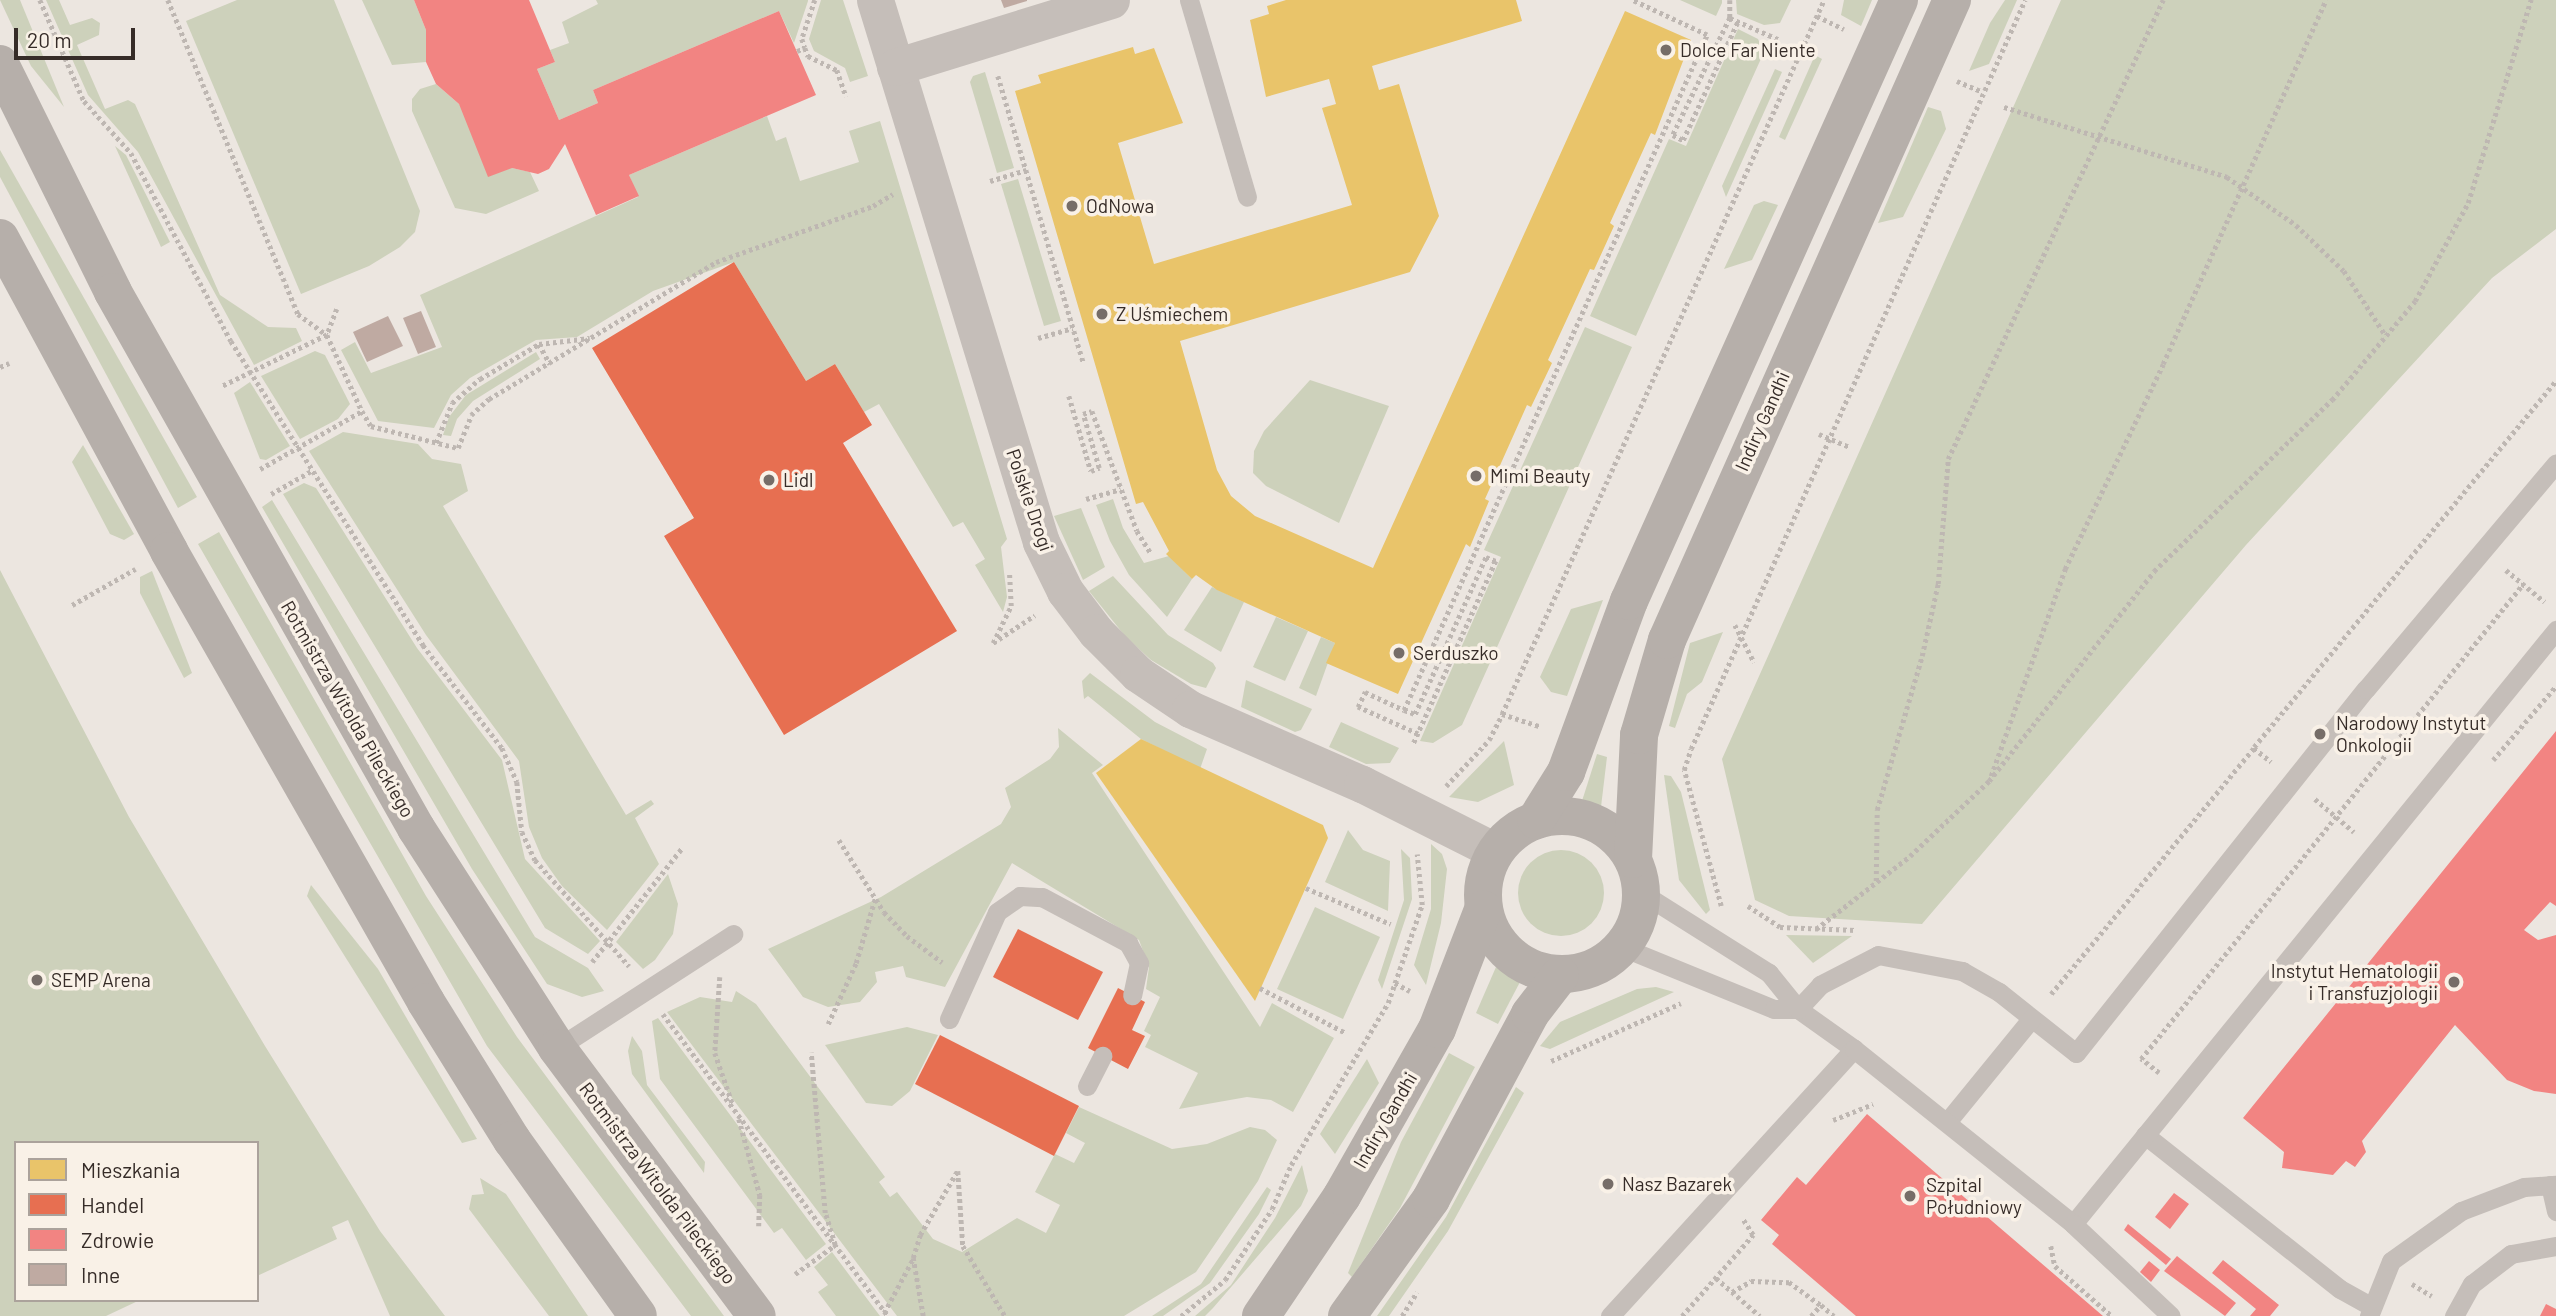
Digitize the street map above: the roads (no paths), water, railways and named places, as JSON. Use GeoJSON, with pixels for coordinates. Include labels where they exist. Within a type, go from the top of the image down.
{"type":"FeatureCollection","features":[{"type":"Feature","properties":{"kind":"street","name":"Polskie Drogi"},"geometry":{"type":"LineString","coordinates":[[875,0],[1041,542],[1080,612],[1138,674],[1190,709],[1408,805],[1495,851]]}},
{"type":"Feature","properties":{"kind":"street"},"geometry":{"type":"LineString","coordinates":[[895,67],[1111,0]]}},
{"type":"Feature","properties":{"kind":"street"},"geometry":{"type":"LineString","coordinates":[[1535,820],[1566,772],[1629,601],[1899,0]]}},
{"type":"Feature","properties":{"kind":"street","name":"Indiry Gandhi"},"geometry":{"type":"LineString","coordinates":[[1637,876],[1639,734],[1667,640],[1952,0]]}},
{"type":"Feature","properties":{"kind":"street","name":"Rotmistrza Witolda Pileckiego"},"geometry":{"type":"LineString","coordinates":[[0,64],[113,292],[416,828],[557,1048],[757,1316]]}},
{"type":"Feature","properties":{"kind":"street"},"geometry":{"type":"LineString","coordinates":[[0,238],[161,536],[426,1002],[512,1140],[638,1316]]}},
{"type":"Feature","properties":{"kind":"street"},"geometry":{"type":"LineString","coordinates":[[1564,816],[1592,821],[1616,836],[1637,876],[1636,922],[1622,947],[1594,968],[1560,975],[1533,969],[1510,956],[1492,935],[1483,910],[1483,879],[1495,851],[1513,832],[1535,820],[1564,816]]}},
{"type":"Feature","properties":{"kind":"street","name":"Indiry Gandhi"},"geometry":{"type":"LineString","coordinates":[[1261,1316],[1342,1196],[1437,1029],[1483,910]]}},
{"type":"Feature","properties":{"kind":"street"},"geometry":{"type":"LineString","coordinates":[[1347,1316],[1431,1199],[1530,1013],[1560,975]]}},
{"type":"Feature","properties":{"kind":"lane"},"geometry":{"type":"LineString","coordinates":[[1189,0],[1247,197]]}},
{"type":"Feature","properties":{"kind":"lane"},"geometry":{"type":"LineString","coordinates":[[1622,947],[1774,1009],[1798,1009],[1819,985],[1878,955],[1962,971],[1999,992],[2076,1053],[2556,463]]}},
{"type":"Feature","properties":{"kind":"lane"},"geometry":{"type":"LineString","coordinates":[[2073,1224],[2556,629]]}},
{"type":"Feature","properties":{"kind":"lane"},"geometry":{"type":"LineString","coordinates":[[1637,876],[1769,973],[1798,1009],[1854,1049],[2073,1224],[2171,1316]]}},
{"type":"Feature","properties":{"kind":"lane"},"geometry":{"type":"LineString","coordinates":[[949,1019],[967,975],[1003,905],[1031,895],[1128,943],[1139,963],[1132,995]]}},
{"type":"Feature","properties":{"kind":"lane"},"geometry":{"type":"LineString","coordinates":[[557,1048],[728,937]]}},
{"type":"Feature","properties":{"kind":"lane"},"geometry":{"type":"LineString","coordinates":[[1947,1122],[2031,1019]]}},
{"type":"Feature","properties":{"kind":"lane"},"geometry":{"type":"LineString","coordinates":[[1611,1316],[1854,1049]]}},
{"type":"Feature","properties":{"kind":"lane"},"geometry":{"type":"LineString","coordinates":[[1087,1086],[1102,1056]]}},
{"type":"Feature","properties":{"kind":"lane"},"geometry":{"type":"LineString","coordinates":[[2145,1135],[2370,1311],[2391,1261],[2461,1211],[2524,1187],[2553,1185],[2556,1211]]}},
{"type":"Feature","properties":{"kind":"lane"},"geometry":{"type":"LineString","coordinates":[[2454,1316],[2472,1284],[2511,1254],[2556,1245]]}},
{"type":"Feature","properties":{"kind":"place","name":"Dolce Far Niente"},"geometry":{"type":"Point","coordinates":[1666,50]}},
{"type":"Feature","properties":{"kind":"place","name":"OdNowa"},"geometry":{"type":"Point","coordinates":[1072,206]}},
{"type":"Feature","properties":{"kind":"place","name":"Z Uśmiechem"},"geometry":{"type":"Point","coordinates":[1102,314]}},
{"type":"Feature","properties":{"kind":"place","name":"Mimi Beauty"},"geometry":{"type":"Point","coordinates":[1476,476]}},
{"type":"Feature","properties":{"kind":"place","name":"Lidl"},"geometry":{"type":"Point","coordinates":[769,480]}},
{"type":"Feature","properties":{"kind":"place","name":"Serduszko"},"geometry":{"type":"Point","coordinates":[1399,653]}},
{"type":"Feature","properties":{"kind":"place","name":"Narodowy Instytut Onkologii"},"geometry":{"type":"Point","coordinates":[2320,734]}},
{"type":"Feature","properties":{"kind":"place","name":"SEMP Arena"},"geometry":{"type":"Point","coordinates":[37,980]}},
{"type":"Feature","properties":{"kind":"place","name":"Instytut Hematologii i Transfuzjologii"},"geometry":{"type":"Point","coordinates":[2454,982]}},
{"type":"Feature","properties":{"kind":"place","name":"Nasz Bazarek"},"geometry":{"type":"Point","coordinates":[1608,1184]}},
{"type":"Feature","properties":{"kind":"place","name":"Szpital Południowy"},"geometry":{"type":"Point","coordinates":[1910,1196]}}]}
